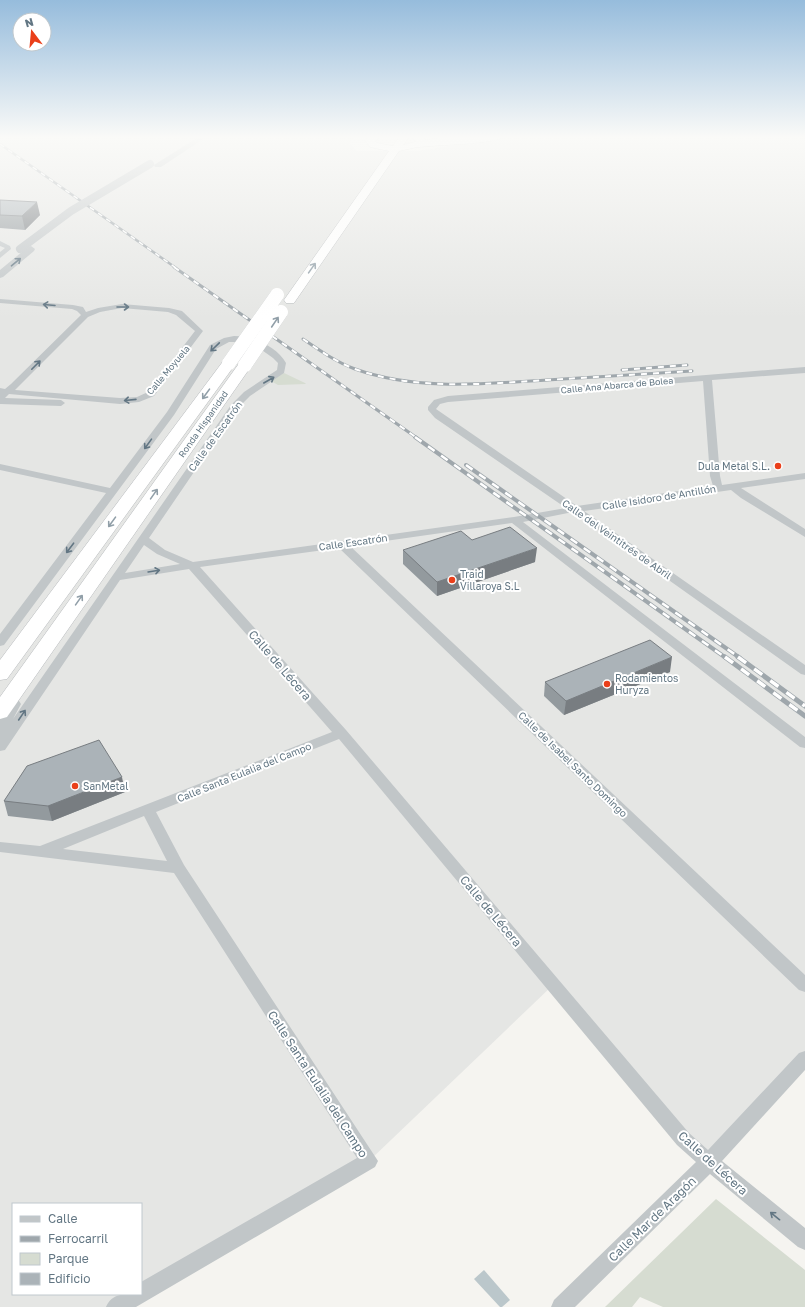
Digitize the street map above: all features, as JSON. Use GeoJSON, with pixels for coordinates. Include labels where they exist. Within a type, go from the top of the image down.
{"type":"FeatureCollection","features":[{"type":"Feature","properties":{"kind":"highway"},"geometry":{"type":"LineString","coordinates":[[343,205],[349,197]]}},
{"type":"Feature","properties":{"kind":"highway","name":"Ronda Hispanidad"},"geometry":{"type":"LineString","coordinates":[[0,712],[61,625],[283,294],[358,197]]}},
{"type":"Feature","properties":{"kind":"highway","name":"Ronda Hispanidad"},"geometry":{"type":"LineString","coordinates":[[0,674],[237,364]]}},
{"type":"Feature","properties":{"kind":"street"},"geometry":{"type":"LineString","coordinates":[[0,264],[71,211],[96,197]]}},
{"type":"Feature","properties":{"kind":"street"},"geometry":{"type":"LineString","coordinates":[[0,275],[74,216],[103,197]]}},
{"type":"Feature","properties":{"kind":"street"},"geometry":{"type":"LineString","coordinates":[[0,243],[8,246],[8,249],[0,256]]}},
{"type":"Feature","properties":{"kind":"street"},"geometry":{"type":"LineString","coordinates":[[0,301],[73,307],[80,309],[85,315]]}},
{"type":"Feature","properties":{"kind":"street","name":"Calle Moyuela"},"geometry":{"type":"LineString","coordinates":[[4,392],[120,401],[139,399],[151,394],[199,331],[179,313],[169,310],[122,306],[98,310],[85,315],[4,392],[0,399],[85,404]]}},
{"type":"Feature","properties":{"kind":"street","name":"Calle de Escatrón"},"geometry":{"type":"LineString","coordinates":[[0,642],[171,413],[208,355],[218,343],[232,339],[252,340],[261,344],[280,359],[283,367],[279,373],[250,391],[234,408],[115,578],[0,747]]}},
{"type":"Feature","properties":{"kind":"street","name":"Calle Ana Abarca de Bolea"},"geometry":{"type":"LineString","coordinates":[[432,407],[437,402],[448,400],[707,377],[805,370]]}},
{"type":"Feature","properties":{"kind":"street"},"geometry":{"type":"LineString","coordinates":[[707,377],[715,470],[718,488]]}},
{"type":"Feature","properties":{"kind":"street","name":"Calle del Veintitrés de Abril"},"geometry":{"type":"LineString","coordinates":[[432,407],[432,410],[438,416],[518,469],[805,671]]}},
{"type":"Feature","properties":{"kind":"street"},"geometry":{"type":"LineString","coordinates":[[0,466],[113,492]]}},
{"type":"Feature","properties":{"kind":"street","name":"Calle Isidoro de Antillón"},"geometry":{"type":"LineString","coordinates":[[514,520],[575,509],[805,476]]}},
{"type":"Feature","properties":{"kind":"street"},"geometry":{"type":"LineString","coordinates":[[732,486],[745,496],[805,534]]}},
{"type":"Feature","properties":{"kind":"street"},"geometry":{"type":"LineString","coordinates":[[514,520],[805,744]]}},
{"type":"Feature","properties":{"kind":"street","name":"Calle Escatrón"},"geometry":{"type":"LineString","coordinates":[[115,578],[340,543],[514,520]]}},
{"type":"Feature","properties":{"kind":"street"},"geometry":{"type":"LineString","coordinates":[[143,539],[161,552],[192,565]]}},
{"type":"Feature","properties":{"kind":"street","name":"Calle de Isabel Santo Domingo"},"geometry":{"type":"LineString","coordinates":[[340,543],[805,985]]}},
{"type":"Feature","properties":{"kind":"street","name":"Calle de Lécera"},"geometry":{"type":"LineString","coordinates":[[192,565],[341,733],[683,1139],[805,1240]]}},
{"type":"Feature","properties":{"kind":"street"},"geometry":{"type":"LineString","coordinates":[[0,733],[8,715],[50,652],[61,625]]}},
{"type":"Feature","properties":{"kind":"street","name":"Ronda Hispanidad"},"geometry":{"type":"LineString","coordinates":[[0,661],[26,639]]}},
{"type":"Feature","properties":{"kind":"street","name":"Calle Santa Eulalia del Campo"},"geometry":{"type":"LineString","coordinates":[[43,851],[341,733]]}},
{"type":"Feature","properties":{"kind":"street","name":"Calle Santa Eulalia del Campo"},"geometry":{"type":"LineString","coordinates":[[142,1292],[369,1161],[178,868],[148,810]]}},
{"type":"Feature","properties":{"kind":"street","name":"Calle Santa Eulalia del Campo"},"geometry":{"type":"LineString","coordinates":[[0,847],[178,868]]}},
{"type":"Feature","properties":{"kind":"street","name":"Calle Mar de Aragón"},"geometry":{"type":"LineString","coordinates":[[561,1307],[709,1162],[805,1058]]}},
{"type":"Feature","properties":{"kind":"street","name":"Calle Santa Eulalia del Campo"},"geometry":{"type":"LineString","coordinates":[[116,1307],[137,1295]]}},
{"type":"Feature","properties":{"kind":"shaded area"},"geometry":{"type":"Polygon","coordinates":[[[0,197],[805,197],[805,1058],[709,1162],[553,985],[369,1161],[142,1290],[142,1203],[12,1203],[12,1295],[133,1295],[113,1307],[0,1307],[0,197]]]}},
{"type":"Feature","properties":{"kind":"shaded area"},"geometry":{"type":"Polygon","coordinates":[[[484,1270],[510,1300],[502,1307],[500,1307],[474,1279],[484,1270]]]}},
{"type":"Feature","properties":{"kind":"green space"},"geometry":{"type":"Polygon","coordinates":[[[284,373],[306,384],[278,385],[271,381],[284,373]]]}},
{"type":"Feature","properties":{"kind":"green space"},"geometry":{"type":"Polygon","coordinates":[[[716,1199],[805,1270],[805,1307],[663,1307],[640,1297],[632,1307],[605,1307],[716,1199]]]}},
{"type":"Feature","properties":{"kind":"building"},"geometry":{"type":"Polygon","coordinates":[[[0,200],[37,202],[22,216],[0,215],[0,200]]]}},
{"type":"Feature","properties":{"kind":"building"},"geometry":{"type":"Polygon","coordinates":[[[510,527],[537,548],[437,582],[403,550],[461,531],[472,540],[510,527]]]}},
{"type":"Feature","properties":{"kind":"building"},"geometry":{"type":"Polygon","coordinates":[[[650,640],[672,657],[566,701],[545,682],[650,640]]]}},
{"type":"Feature","properties":{"kind":"building"},"geometry":{"type":"Polygon","coordinates":[[[99,740],[122,777],[48,806],[4,801],[27,766],[99,740]]]}},
{"type":"Feature","properties":{"kind":"railway"},"geometry":{"type":"LineString","coordinates":[[75,197],[176,268]]}},
{"type":"Feature","properties":{"kind":"railway"},"geometry":{"type":"LineString","coordinates":[[174,267],[417,438]]}},
{"type":"Feature","properties":{"kind":"railway"},"geometry":{"type":"LineString","coordinates":[[303,339],[334,359],[355,369],[402,381],[426,383],[499,383],[692,371]]}},
{"type":"Feature","properties":{"kind":"railway"},"geometry":{"type":"LineString","coordinates":[[622,370],[687,365]]}},
{"type":"Feature","properties":{"kind":"railway"},"geometry":{"type":"LineString","coordinates":[[415,437],[726,658]]}},
{"type":"Feature","properties":{"kind":"railway"},"geometry":{"type":"LineString","coordinates":[[466,465],[740,658]]}},
{"type":"Feature","properties":{"kind":"railway"},"geometry":{"type":"LineString","coordinates":[[725,657],[805,716]]}},
{"type":"Feature","properties":{"kind":"railway"},"geometry":{"type":"LineString","coordinates":[[738,657],[805,706]]}},
{"type":"Feature","properties":{"kind":"place","name":"Dula Metal S.L."},"geometry":{"type":"Point","coordinates":[778,466]}},
{"type":"Feature","properties":{"kind":"place","name":"Traid Villaroya S.L"},"geometry":{"type":"Point","coordinates":[452,580]}},
{"type":"Feature","properties":{"kind":"place","name":"Rodamientos Huryza"},"geometry":{"type":"Point","coordinates":[607,684]}},
{"type":"Feature","properties":{"kind":"place","name":"SanMetal"},"geometry":{"type":"Point","coordinates":[75,786]}}]}
